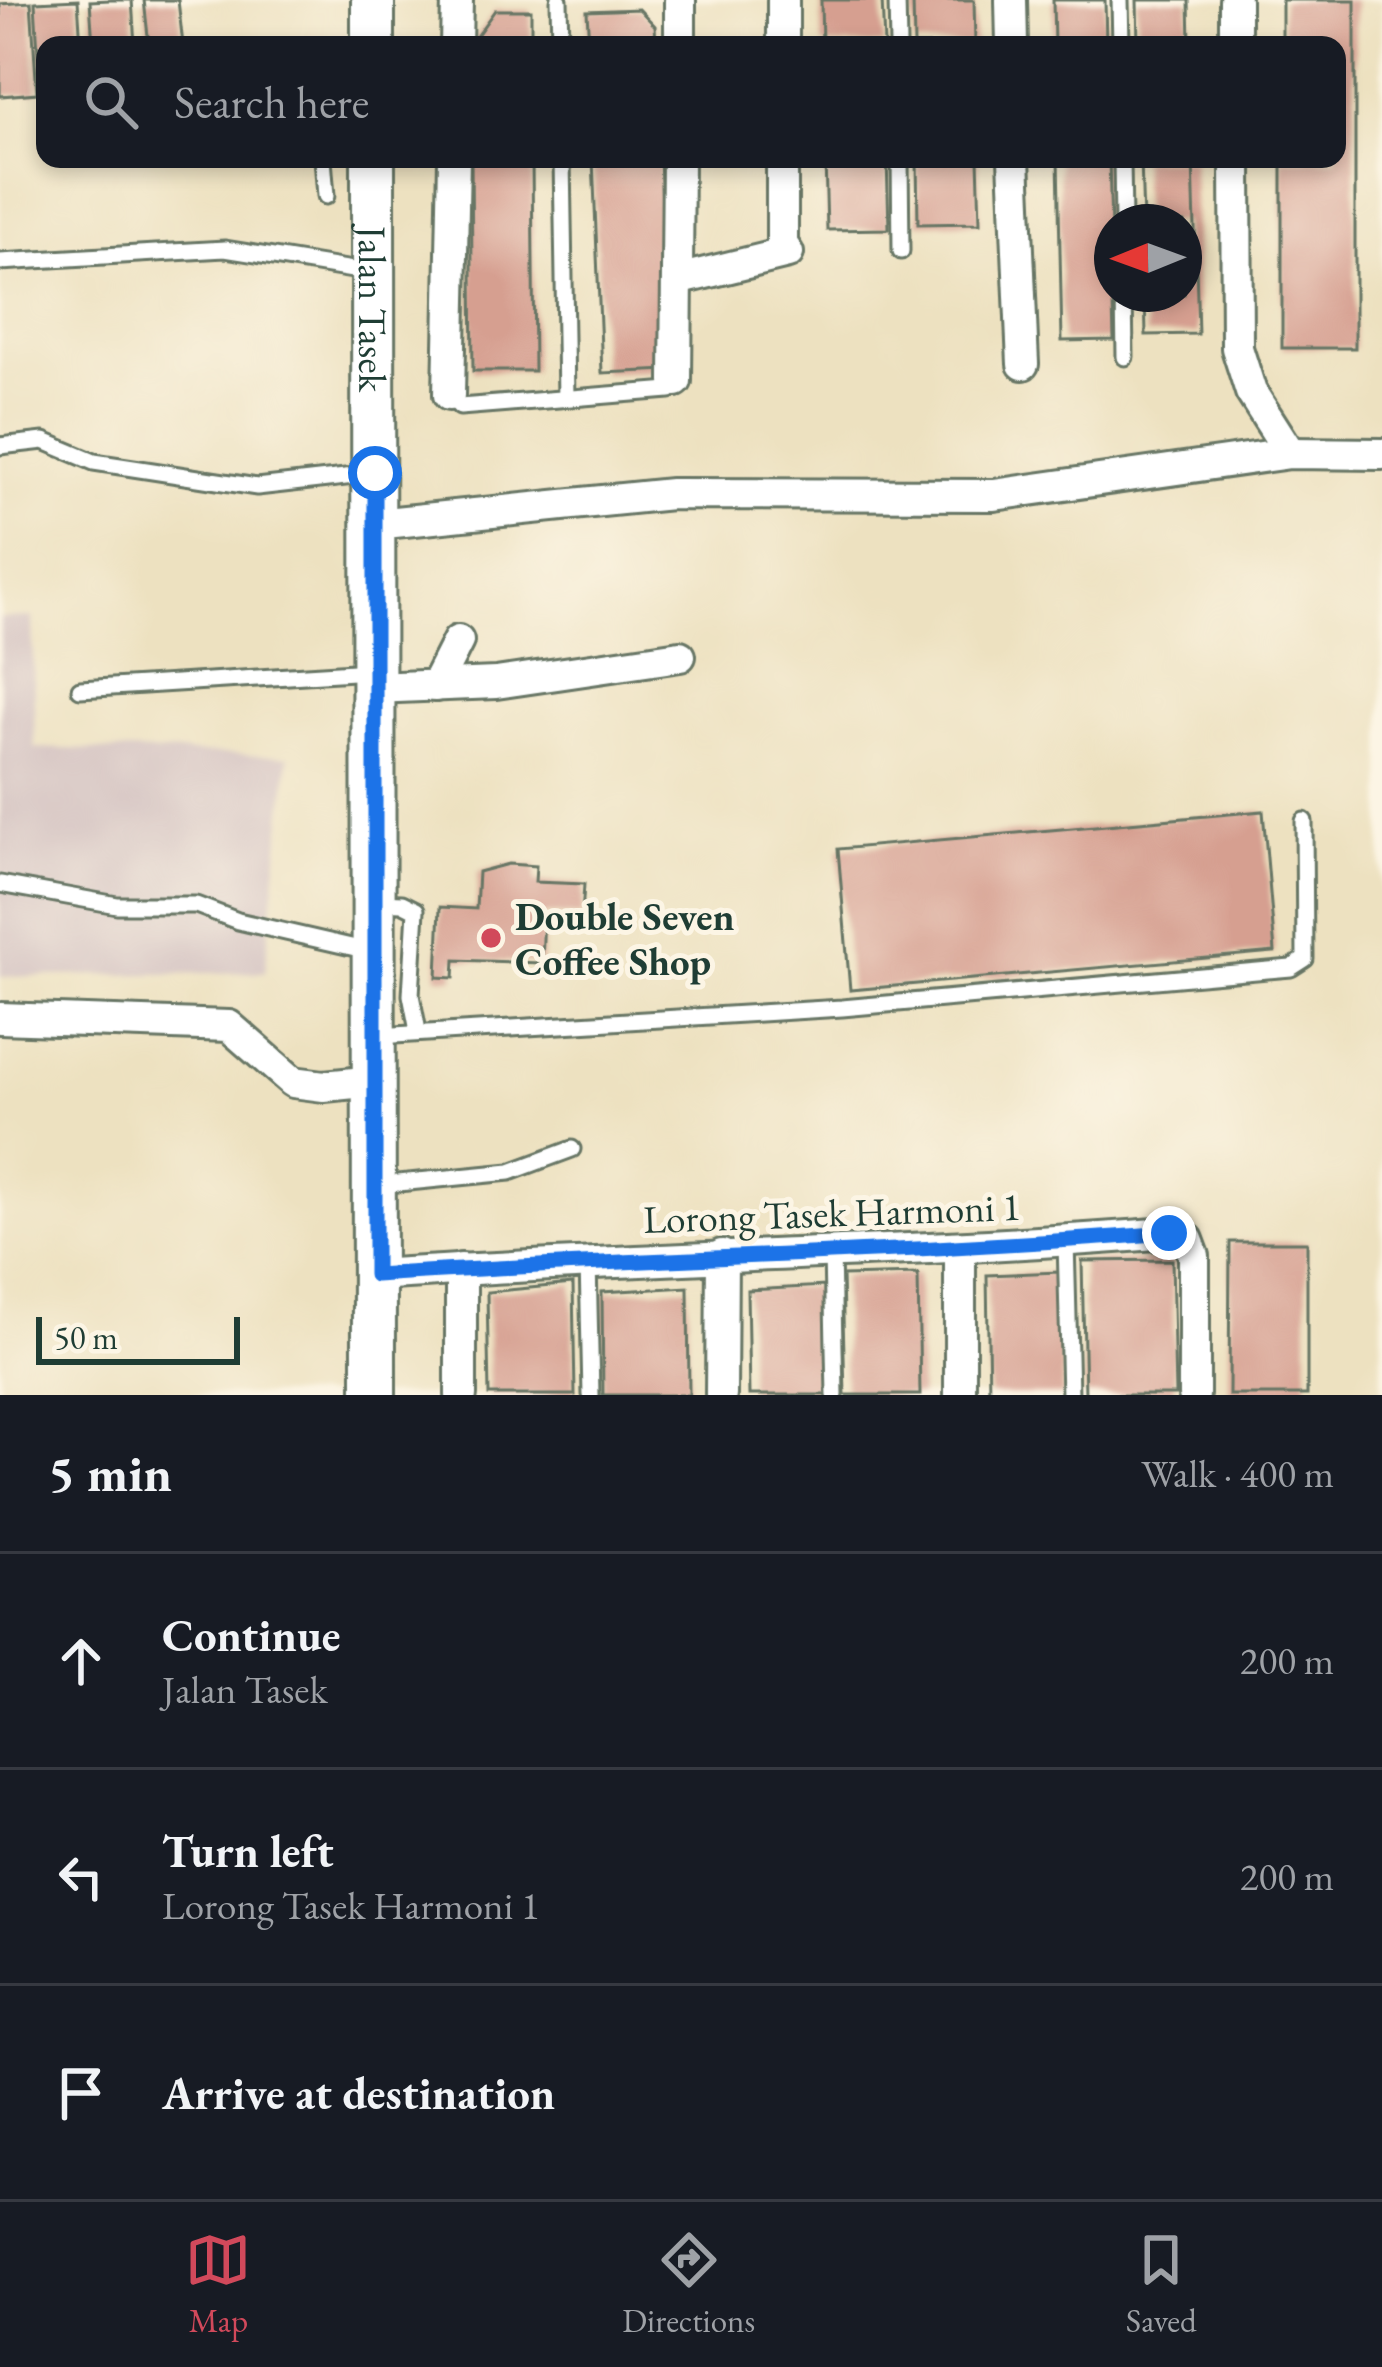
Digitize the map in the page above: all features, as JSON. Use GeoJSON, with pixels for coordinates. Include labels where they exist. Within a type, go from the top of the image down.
{"type":"FeatureCollection","features":[{"type":"Feature","properties":{"kind":"main road"},"geometry":{"type":"LineString","coordinates":[[374,0],[374,36]]}},
{"type":"Feature","properties":{"kind":"main road","name":"Jalan Tasek"},"geometry":{"type":"LineString","coordinates":[[374,168],[374,1395]]}},
{"type":"Feature","properties":{"kind":"street"},"geometry":{"type":"LineString","coordinates":[[456,36],[457,0]]}},
{"type":"Feature","properties":{"kind":"street"},"geometry":{"type":"LineString","coordinates":[[680,0],[680,36]]}},
{"type":"Feature","properties":{"kind":"street"},"geometry":{"type":"LineString","coordinates":[[783,0],[783,36]]}},
{"type":"Feature","properties":{"kind":"street"},"geometry":{"type":"LineString","coordinates":[[1011,0],[1012,36]]}},
{"type":"Feature","properties":{"kind":"street"},"geometry":{"type":"LineString","coordinates":[[1235,0],[1235,36]]}},
{"type":"Feature","properties":{"kind":"street","name":"Jalan Tasek"},"geometry":{"type":"LineString","coordinates":[[449,395],[454,168]]}},
{"type":"Feature","properties":{"kind":"street"},"geometry":{"type":"LineString","coordinates":[[676,381],[678,168]]}},
{"type":"Feature","properties":{"kind":"street"},"geometry":{"type":"LineString","coordinates":[[677,280],[788,253],[782,244],[782,168]]}},
{"type":"Feature","properties":{"kind":"street"},"geometry":{"type":"LineString","coordinates":[[1014,168],[1023,364]]}},
{"type":"Feature","properties":{"kind":"street"},"geometry":{"type":"LineString","coordinates":[[1236,168],[1237,348],[1251,392],[1290,453]]}},
{"type":"Feature","properties":{"kind":"street"},"geometry":{"type":"LineString","coordinates":[[375,524],[670,494],[994,495],[1290,453],[1382,454]]}},
{"type":"Feature","properties":{"kind":"street"},"geometry":{"type":"LineString","coordinates":[[435,686],[458,641]]}},
{"type":"Feature","properties":{"kind":"street"},"geometry":{"type":"LineString","coordinates":[[373,679],[435,686],[591,672],[680,656]]}},
{"type":"Feature","properties":{"kind":"street"},"geometry":{"type":"LineString","coordinates":[[0,1018],[229,1026],[293,1082],[324,1086],[375,1081]]}},
{"type":"Feature","properties":{"kind":"street","name":"Lorong Tasek Harmoni 1"},"geometry":{"type":"LineString","coordinates":[[375,1275],[722,1255],[960,1250],[1169,1233],[1189,1240],[1194,1256],[1194,1395]]}},
{"type":"Feature","properties":{"kind":"street"},"geometry":{"type":"LineString","coordinates":[[960,1250],[961,1395]]}},
{"type":"Feature","properties":{"kind":"street"},"geometry":{"type":"LineString","coordinates":[[722,1255],[722,1395]]}},
{"type":"Feature","properties":{"kind":"street"},"geometry":{"type":"LineString","coordinates":[[460,1270],[460,1395]]}},
{"type":"Feature","properties":{"kind":"lane"},"geometry":{"type":"LineString","coordinates":[[559,0],[560,36]]}},
{"type":"Feature","properties":{"kind":"lane"},"geometry":{"type":"LineString","coordinates":[[897,0],[898,36]]}},
{"type":"Feature","properties":{"kind":"lane"},"geometry":{"type":"LineString","coordinates":[[1120,0],[1121,36]]}},
{"type":"Feature","properties":{"kind":"lane"},"geometry":{"type":"LineString","coordinates":[[324,168],[326,196]]}},
{"type":"Feature","properties":{"kind":"lane"},"geometry":{"type":"LineString","coordinates":[[562,168],[566,398]]}},
{"type":"Feature","properties":{"kind":"lane"},"geometry":{"type":"LineString","coordinates":[[900,168],[902,251]]}},
{"type":"Feature","properties":{"kind":"lane"},"geometry":{"type":"LineString","coordinates":[[1122,168],[1123,204]]}},
{"type":"Feature","properties":{"kind":"lane"},"geometry":{"type":"LineString","coordinates":[[0,262],[225,249],[374,273]]}},
{"type":"Feature","properties":{"kind":"lane"},"geometry":{"type":"LineString","coordinates":[[1125,312],[1126,357]]}},
{"type":"Feature","properties":{"kind":"lane"},"geometry":{"type":"LineString","coordinates":[[449,395],[460,407],[670,390],[676,381]]}},
{"type":"Feature","properties":{"kind":"lane"},"geometry":{"type":"LineString","coordinates":[[0,446],[44,441],[94,462],[256,487],[375,473]]}},
{"type":"Feature","properties":{"kind":"lane"},"geometry":{"type":"LineString","coordinates":[[80,689],[373,679]]}},
{"type":"Feature","properties":{"kind":"lane"},"geometry":{"type":"LineString","coordinates":[[375,1036],[842,1008],[1291,968],[1305,959],[1304,820]]}},
{"type":"Feature","properties":{"kind":"lane"},"geometry":{"type":"LineString","coordinates":[[0,884],[117,905],[196,905],[238,921],[376,952]]}},
{"type":"Feature","properties":{"kind":"lane"},"geometry":{"type":"LineString","coordinates":[[375,902],[402,903],[416,910],[411,995],[418,1031]]}},
{"type":"Feature","properties":{"kind":"lane"},"geometry":{"type":"LineString","coordinates":[[375,1186],[510,1172],[572,1149]]}},
{"type":"Feature","properties":{"kind":"lane"},"geometry":{"type":"LineString","coordinates":[[1066,1241],[1070,1395]]}},
{"type":"Feature","properties":{"kind":"lane"},"geometry":{"type":"LineString","coordinates":[[832,1252],[836,1395]]}},
{"type":"Feature","properties":{"kind":"lane"},"geometry":{"type":"LineString","coordinates":[[588,1262],[591,1395]]}},
{"type":"Feature","properties":{"kind":"shaded area"},"geometry":{"type":"Polygon","coordinates":[[[32,617],[35,748],[289,756],[265,972],[0,977],[0,618],[32,617]]]}},
{"type":"Feature","properties":{"kind":"building"},"geometry":{"type":"Polygon","coordinates":[[[78,0],[80,36],[37,36],[35,2],[78,0]]]}},
{"type":"Feature","properties":{"kind":"building"},"geometry":{"type":"Polygon","coordinates":[[[132,0],[134,36],[92,36],[90,1],[132,0]]]}},
{"type":"Feature","properties":{"kind":"building"},"geometry":{"type":"Polygon","coordinates":[[[144,0],[178,0],[182,36],[148,36],[144,0]]]}},
{"type":"Feature","properties":{"kind":"building"},"geometry":{"type":"Polygon","coordinates":[[[821,0],[882,0],[884,36],[822,36],[821,0]]]}},
{"type":"Feature","properties":{"kind":"building"},"geometry":{"type":"Polygon","coordinates":[[[913,0],[974,0],[975,36],[914,36],[913,0]]]}},
{"type":"Feature","properties":{"kind":"building"},"geometry":{"type":"Polygon","coordinates":[[[1053,0],[1105,0],[1106,36],[1054,36],[1053,0]]]}},
{"type":"Feature","properties":{"kind":"building"},"geometry":{"type":"Polygon","coordinates":[[[1137,0],[1189,0],[1190,36],[1138,36],[1137,0]]]}},
{"type":"Feature","properties":{"kind":"building"},"geometry":{"type":"Polygon","coordinates":[[[1282,0],[1355,0],[1355,348],[1282,348],[1282,168],[1346,168],[1346,36],[1282,36],[1282,0]]]}},
{"type":"Feature","properties":{"kind":"building"},"geometry":{"type":"Polygon","coordinates":[[[31,2],[36,93],[0,96],[0,4],[31,2]]]}},
{"type":"Feature","properties":{"kind":"building"},"geometry":{"type":"Polygon","coordinates":[[[639,9],[655,26],[656,36],[588,36],[587,11],[639,9]]]}},
{"type":"Feature","properties":{"kind":"building"},"geometry":{"type":"Polygon","coordinates":[[[495,10],[531,10],[531,36],[476,36],[495,10]]]}},
{"type":"Feature","properties":{"kind":"building"},"geometry":{"type":"Polygon","coordinates":[[[471,168],[532,168],[534,371],[473,371],[471,168]]]}},
{"type":"Feature","properties":{"kind":"building"},"geometry":{"type":"Polygon","coordinates":[[[593,168],[660,168],[669,370],[602,373],[593,168]]]}},
{"type":"Feature","properties":{"kind":"building"},"geometry":{"type":"Polygon","coordinates":[[[825,168],[887,168],[889,229],[827,230],[825,168]]]}},
{"type":"Feature","properties":{"kind":"building"},"geometry":{"type":"Polygon","coordinates":[[[917,168],[978,168],[980,223],[918,224],[917,168]]]}},
{"type":"Feature","properties":{"kind":"building"},"geometry":{"type":"Polygon","coordinates":[[[1058,168],[1109,168],[1110,204],[1094,204],[1094,312],[1113,312],[1114,340],[1062,341],[1058,168]]]}},
{"type":"Feature","properties":{"kind":"building"},"geometry":{"type":"Polygon","coordinates":[[[1141,168],[1193,168],[1194,204],[1142,204],[1141,168]]]}},
{"type":"Feature","properties":{"kind":"building"},"geometry":{"type":"Polygon","coordinates":[[[1145,312],[1197,312],[1198,334],[1146,335],[1145,312]]]}},
{"type":"Feature","properties":{"kind":"building"},"geometry":{"type":"Polygon","coordinates":[[[1263,811],[1275,952],[850,990],[838,849],[1263,811]]]}},
{"type":"Feature","properties":{"kind":"building","name":"Double Seven Coffee Shop"},"geometry":{"type":"Polygon","coordinates":[[[508,864],[536,866],[535,882],[584,884],[582,916],[544,914],[542,963],[455,960],[454,978],[437,977],[440,907],[476,909],[478,872],[508,864]]]}},
{"type":"Feature","properties":{"kind":"building"},"geometry":{"type":"Polygon","coordinates":[[[1230,1242],[1307,1242],[1307,1395],[1229,1395],[1230,1242]]]}},
{"type":"Feature","properties":{"kind":"building"},"geometry":{"type":"Polygon","coordinates":[[[1172,1260],[1175,1395],[1085,1395],[1082,1261],[1172,1260]]]}},
{"type":"Feature","properties":{"kind":"building"},"geometry":{"type":"Polygon","coordinates":[[[1059,1272],[1063,1395],[989,1395],[987,1275],[1059,1272]]]}},
{"type":"Feature","properties":{"kind":"building"},"geometry":{"type":"Polygon","coordinates":[[[918,1274],[920,1395],[845,1395],[842,1276],[918,1274]]]}},
{"type":"Feature","properties":{"kind":"building"},"geometry":{"type":"Polygon","coordinates":[[[573,1284],[575,1395],[489,1395],[487,1292],[573,1284]]]}},
{"type":"Feature","properties":{"kind":"building"},"geometry":{"type":"Polygon","coordinates":[[[825,1286],[827,1395],[749,1395],[747,1290],[825,1286]]]}},
{"type":"Feature","properties":{"kind":"building"},"geometry":{"type":"Polygon","coordinates":[[[688,1287],[689,1395],[603,1395],[602,1292],[688,1287]]]}},
{"type":"Feature","properties":{"kind":"place","name":"Double Seven Coffee Shop"},"geometry":{"type":"Point","coordinates":[491,938]}},
{"type":"Feature","properties":{"kind":"route"},"geometry":{"type":"LineString","coordinates":[[375,473],[375,1275],[722,1255],[960,1250],[1169,1233]]}}]}
